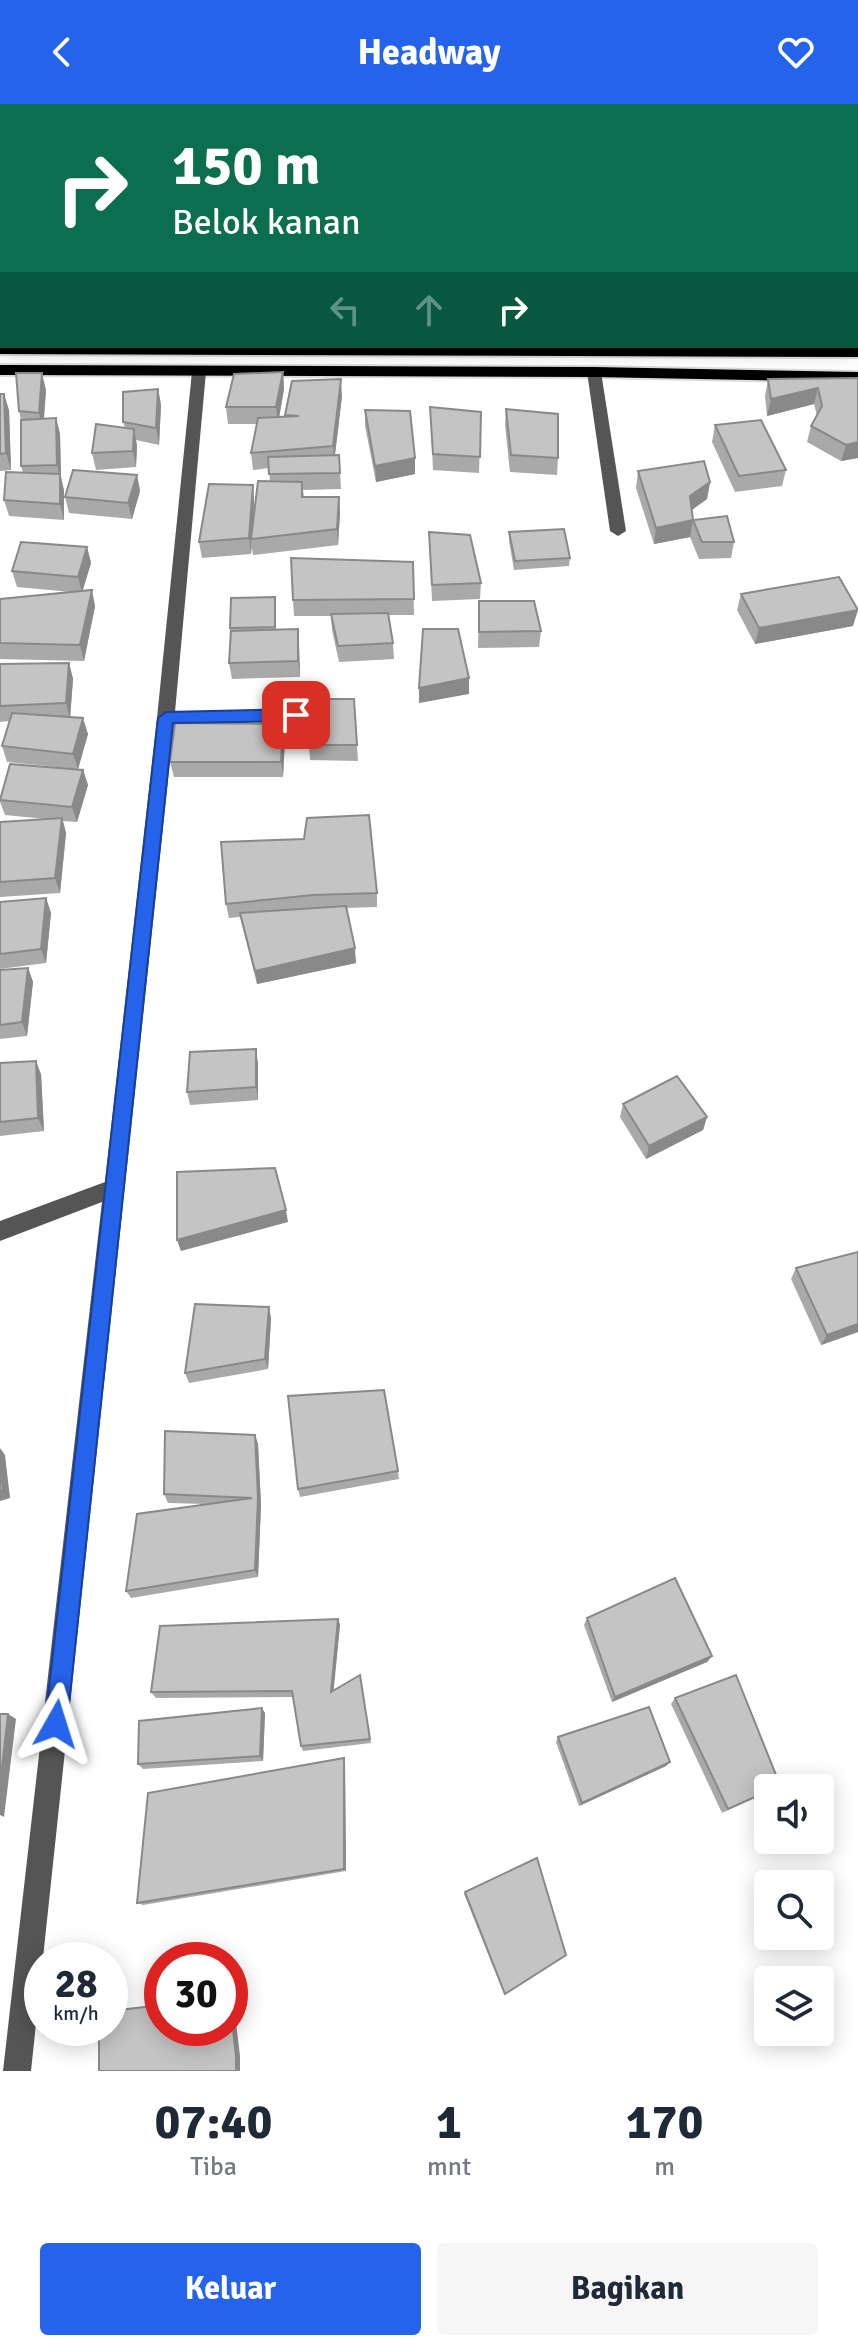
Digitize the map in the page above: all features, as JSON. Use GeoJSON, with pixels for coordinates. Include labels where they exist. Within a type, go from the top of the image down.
{"type":"FeatureCollection","features":[{"type":"Feature","properties":{"kind":"highway"},"geometry":{"type":"LineString","coordinates":[[0,349],[594,372],[858,377]]}},
{"type":"Feature","properties":{"kind":"highway"},"geometry":{"type":"LineString","coordinates":[[0,370],[198,356],[858,352]]}},
{"type":"Feature","properties":{"kind":"street"},"geometry":{"type":"LineString","coordinates":[[17,2071],[166,718],[198,356]]}},
{"type":"Feature","properties":{"kind":"street"},"geometry":{"type":"LineString","coordinates":[[594,372],[618,531]]}},
{"type":"Feature","properties":{"kind":"street"},"geometry":{"type":"LineString","coordinates":[[166,718],[296,715]]}},
{"type":"Feature","properties":{"kind":"street"},"geometry":{"type":"LineString","coordinates":[[0,1231],[116,1187]]}},
{"type":"Feature","properties":{"kind":"building"},"geometry":{"type":"Polygon","coordinates":[[[283,372],[276,407],[226,407],[234,374],[283,372]]]}},
{"type":"Feature","properties":{"kind":"building"},"geometry":{"type":"Polygon","coordinates":[[[16,373],[42,373],[39,413],[19,411],[16,373]]]}},
{"type":"Feature","properties":{"kind":"building"},"geometry":{"type":"Polygon","coordinates":[[[858,378],[858,442],[846,445],[811,426],[822,406],[818,388],[771,399],[768,379],[858,378]]]}},
{"type":"Feature","properties":{"kind":"building"},"geometry":{"type":"Polygon","coordinates":[[[341,379],[333,446],[251,453],[258,418],[299,416],[285,415],[292,381],[341,379]]]}},
{"type":"Feature","properties":{"kind":"building"},"geometry":{"type":"Polygon","coordinates":[[[158,389],[156,428],[123,422],[123,392],[158,389]]]}},
{"type":"Feature","properties":{"kind":"building"},"geometry":{"type":"Polygon","coordinates":[[[0,394],[4,394],[6,453],[0,454],[0,394]]]}},
{"type":"Feature","properties":{"kind":"building"},"geometry":{"type":"Polygon","coordinates":[[[430,407],[481,412],[480,457],[433,454],[430,407]]]}},
{"type":"Feature","properties":{"kind":"building"},"geometry":{"type":"Polygon","coordinates":[[[506,409],[558,414],[558,458],[511,455],[506,409]]]}},
{"type":"Feature","properties":{"kind":"building"},"geometry":{"type":"Polygon","coordinates":[[[365,410],[410,411],[415,458],[375,466],[365,410]]]}},
{"type":"Feature","properties":{"kind":"building"},"geometry":{"type":"Polygon","coordinates":[[[56,418],[57,465],[21,466],[21,420],[56,418]]]}},
{"type":"Feature","properties":{"kind":"building"},"geometry":{"type":"Polygon","coordinates":[[[761,420],[786,470],[739,476],[715,425],[761,420]]]}},
{"type":"Feature","properties":{"kind":"building"},"geometry":{"type":"Polygon","coordinates":[[[96,424],[134,429],[133,451],[92,453],[96,424]]]}},
{"type":"Feature","properties":{"kind":"building"},"geometry":{"type":"Polygon","coordinates":[[[339,455],[340,473],[269,474],[268,457],[339,455]]]}},
{"type":"Feature","properties":{"kind":"building"},"geometry":{"type":"Polygon","coordinates":[[[704,461],[710,482],[690,496],[693,520],[656,528],[638,471],[704,461]]]}},
{"type":"Feature","properties":{"kind":"building"},"geometry":{"type":"Polygon","coordinates":[[[73,470],[137,475],[128,503],[65,497],[73,470]]]}},
{"type":"Feature","properties":{"kind":"building"},"geometry":{"type":"Polygon","coordinates":[[[6,472],[60,474],[60,504],[4,500],[6,472]]]}},
{"type":"Feature","properties":{"kind":"building"},"geometry":{"type":"Polygon","coordinates":[[[258,481],[302,482],[302,497],[339,497],[337,529],[251,539],[258,481]]]}},
{"type":"Feature","properties":{"kind":"building"},"geometry":{"type":"Polygon","coordinates":[[[209,484],[253,485],[249,538],[199,542],[209,484]]]}},
{"type":"Feature","properties":{"kind":"building"},"geometry":{"type":"Polygon","coordinates":[[[727,516],[734,542],[702,542],[693,520],[727,516]]]}},
{"type":"Feature","properties":{"kind":"building"},"geometry":{"type":"Polygon","coordinates":[[[564,529],[570,558],[515,561],[509,532],[564,529]]]}},
{"type":"Feature","properties":{"kind":"building"},"geometry":{"type":"Polygon","coordinates":[[[429,532],[470,535],[481,583],[432,585],[429,532]]]}},
{"type":"Feature","properties":{"kind":"building"},"geometry":{"type":"Polygon","coordinates":[[[21,542],[87,547],[78,577],[12,571],[21,542]]]}},
{"type":"Feature","properties":{"kind":"building"},"geometry":{"type":"Polygon","coordinates":[[[291,558],[413,562],[414,599],[293,600],[291,558]]]}},
{"type":"Feature","properties":{"kind":"building"},"geometry":{"type":"Polygon","coordinates":[[[839,577],[858,610],[759,628],[741,594],[839,577]]]}},
{"type":"Feature","properties":{"kind":"building"},"geometry":{"type":"Polygon","coordinates":[[[92,590],[80,645],[0,643],[0,599],[92,590]]]}},
{"type":"Feature","properties":{"kind":"building"},"geometry":{"type":"Polygon","coordinates":[[[275,597],[275,627],[230,628],[231,598],[275,597]]]}},
{"type":"Feature","properties":{"kind":"building"},"geometry":{"type":"Polygon","coordinates":[[[479,601],[534,601],[541,631],[479,632],[479,601]]]}},
{"type":"Feature","properties":{"kind":"building"},"geometry":{"type":"Polygon","coordinates":[[[388,613],[393,643],[338,646],[331,614],[388,613]]]}},
{"type":"Feature","properties":{"kind":"building"},"geometry":{"type":"Polygon","coordinates":[[[298,629],[298,661],[229,663],[231,631],[298,629]]]}},
{"type":"Feature","properties":{"kind":"building"},"geometry":{"type":"Polygon","coordinates":[[[423,629],[458,629],[469,678],[419,688],[423,629]]]}},
{"type":"Feature","properties":{"kind":"building"},"geometry":{"type":"Polygon","coordinates":[[[69,663],[66,703],[0,706],[0,664],[69,663]]]}},
{"type":"Feature","properties":{"kind":"building"},"geometry":{"type":"Polygon","coordinates":[[[311,699],[354,699],[357,745],[309,745],[311,699]]]}},
{"type":"Feature","properties":{"kind":"building"},"geometry":{"type":"Polygon","coordinates":[[[12,713],[83,718],[73,754],[2,746],[12,713]]]}},
{"type":"Feature","properties":{"kind":"building"},"geometry":{"type":"Polygon","coordinates":[[[175,723],[283,724],[281,762],[170,762],[175,723]]]}},
{"type":"Feature","properties":{"kind":"building"},"geometry":{"type":"Polygon","coordinates":[[[10,764],[83,770],[72,807],[0,800],[10,764]]]}},
{"type":"Feature","properties":{"kind":"building"},"geometry":{"type":"Polygon","coordinates":[[[369,815],[377,893],[313,895],[226,904],[221,842],[304,839],[307,818],[369,815]]]}},
{"type":"Feature","properties":{"kind":"building"},"geometry":{"type":"Polygon","coordinates":[[[62,818],[55,878],[0,882],[0,822],[62,818]]]}},
{"type":"Feature","properties":{"kind":"building"},"geometry":{"type":"Polygon","coordinates":[[[46,898],[41,949],[0,954],[0,902],[46,898]]]}},
{"type":"Feature","properties":{"kind":"building"},"geometry":{"type":"Polygon","coordinates":[[[346,906],[355,948],[255,971],[240,913],[346,906]]]}},
{"type":"Feature","properties":{"kind":"building"},"geometry":{"type":"Polygon","coordinates":[[[28,968],[22,1022],[0,1025],[0,970],[28,968]]]}},
{"type":"Feature","properties":{"kind":"building"},"geometry":{"type":"Polygon","coordinates":[[[256,1049],[256,1087],[187,1092],[190,1052],[256,1049]]]}},
{"type":"Feature","properties":{"kind":"building"},"geometry":{"type":"Polygon","coordinates":[[[36,1061],[38,1118],[0,1122],[0,1063],[36,1061]]]}},
{"type":"Feature","properties":{"kind":"building"},"geometry":{"type":"Polygon","coordinates":[[[677,1076],[707,1117],[649,1146],[623,1104],[677,1076]]]}},
{"type":"Feature","properties":{"kind":"building"},"geometry":{"type":"Polygon","coordinates":[[[275,1168],[286,1210],[177,1240],[177,1172],[275,1168]]]}},
{"type":"Feature","properties":{"kind":"building"},"geometry":{"type":"Polygon","coordinates":[[[858,1252],[858,1324],[827,1335],[796,1268],[858,1252]]]}},
{"type":"Feature","properties":{"kind":"building"},"geometry":{"type":"Polygon","coordinates":[[[195,1304],[269,1307],[265,1359],[185,1373],[195,1304]]]}},
{"type":"Feature","properties":{"kind":"building"},"geometry":{"type":"Polygon","coordinates":[[[384,1390],[398,1471],[298,1489],[288,1396],[384,1390]]]}},
{"type":"Feature","properties":{"kind":"building"},"geometry":{"type":"Polygon","coordinates":[[[165,1431],[255,1435],[258,1497],[255,1570],[126,1591],[137,1514],[252,1498],[164,1494],[165,1431]]]}},
{"type":"Feature","properties":{"kind":"building"},"geometry":{"type":"Polygon","coordinates":[[[0,1464],[3,1490],[0,1491],[0,1464]]]}},
{"type":"Feature","properties":{"kind":"building"},"geometry":{"type":"Polygon","coordinates":[[[675,1578],[712,1656],[615,1697],[587,1618],[675,1578]]]}},
{"type":"Feature","properties":{"kind":"building"},"geometry":{"type":"Polygon","coordinates":[[[338,1619],[331,1692],[360,1675],[370,1739],[301,1746],[292,1691],[151,1692],[160,1626],[338,1619]]]}},
{"type":"Feature","properties":{"kind":"building"},"geometry":{"type":"Polygon","coordinates":[[[736,1675],[776,1774],[754,1774],[754,1797],[728,1809],[675,1698],[736,1675]]]}},
{"type":"Feature","properties":{"kind":"building"},"geometry":{"type":"Polygon","coordinates":[[[649,1707],[670,1762],[582,1803],[558,1737],[649,1707]]]}},
{"type":"Feature","properties":{"kind":"building"},"geometry":{"type":"Polygon","coordinates":[[[262,1708],[260,1756],[138,1764],[139,1721],[262,1708]]]}},
{"type":"Feature","properties":{"kind":"building"},"geometry":{"type":"Polygon","coordinates":[[[0,1714],[8,1714],[0,1785],[0,1714]]]}},
{"type":"Feature","properties":{"kind":"building"},"geometry":{"type":"Polygon","coordinates":[[[344,1758],[344,1869],[137,1903],[148,1793],[344,1758]]]}},
{"type":"Feature","properties":{"kind":"building"},"geometry":{"type":"Polygon","coordinates":[[[537,1858],[566,1955],[505,1994],[465,1892],[537,1858]]]}},
{"type":"Feature","properties":{"kind":"building"},"geometry":{"type":"Polygon","coordinates":[[[144,2007],[144,2046],[235,2046],[236,2071],[99,2071],[99,2046],[128,2046],[128,2009],[144,2007]]]}},
{"type":"Feature","properties":{"kind":"route"},"geometry":{"type":"LineString","coordinates":[[56,1724],[166,718],[296,715]]}}]}
